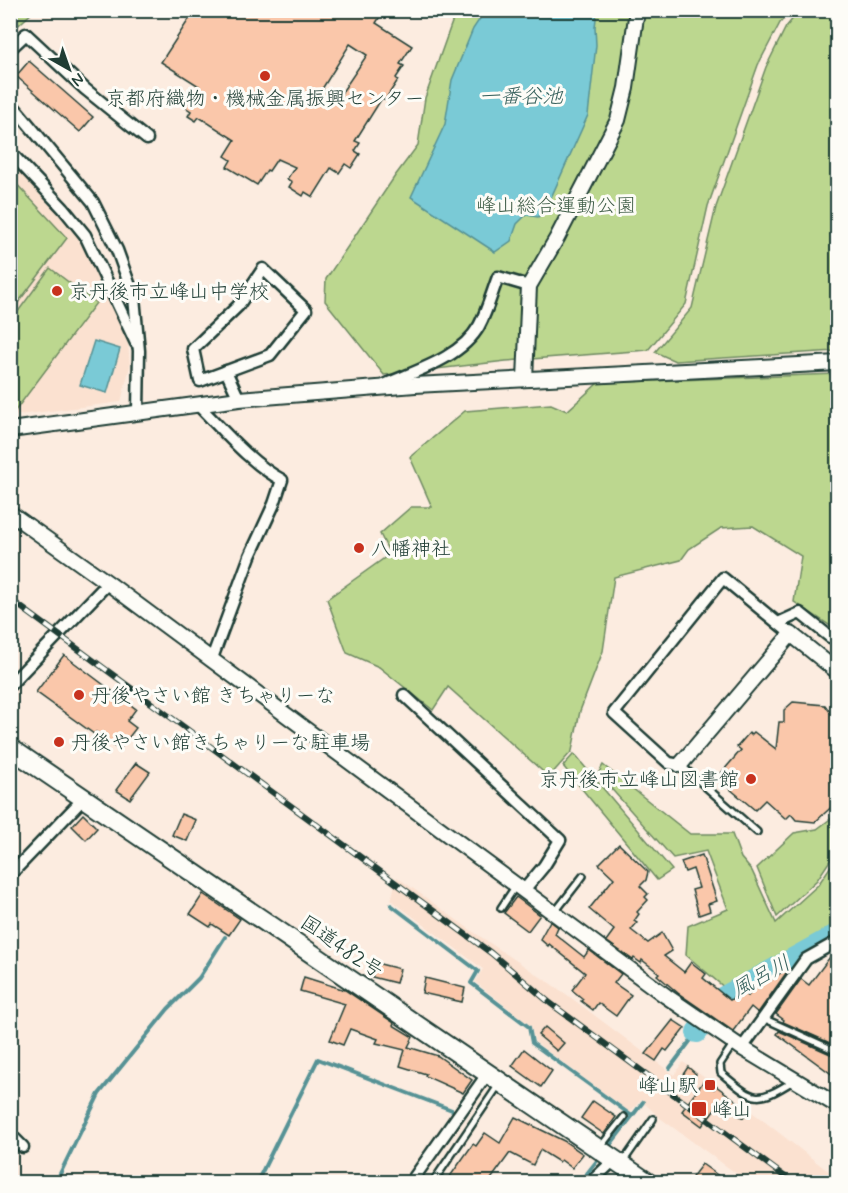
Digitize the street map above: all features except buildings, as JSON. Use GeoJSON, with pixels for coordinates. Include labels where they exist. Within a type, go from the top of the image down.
{"type":"FeatureCollection","features":[{"type":"Feature","properties":{"kind":"highway","name":"国道482号"},"geometry":{"type":"LineString","coordinates":[[10,748],[647,1182]]}},
{"type":"Feature","properties":{"kind":"street"},"geometry":{"type":"LineString","coordinates":[[525,379],[529,285],[562,228],[618,120],[628,76],[637,10]]}},
{"type":"Feature","properties":{"kind":"street"},"geometry":{"type":"LineString","coordinates":[[10,50],[26,34],[85,88],[147,139]]}},
{"type":"Feature","properties":{"kind":"street"},"geometry":{"type":"LineString","coordinates":[[10,102],[93,202],[117,250],[134,297],[139,351],[138,412]]}},
{"type":"Feature","properties":{"kind":"street"},"geometry":{"type":"LineString","coordinates":[[10,152],[85,235],[139,351]]}},
{"type":"Feature","properties":{"kind":"street"},"geometry":{"type":"LineString","coordinates":[[263,269],[306,310],[270,355],[226,371],[200,381],[193,349],[238,306],[263,269]]}},
{"type":"Feature","properties":{"kind":"street"},"geometry":{"type":"LineString","coordinates":[[376,388],[431,364],[465,342],[479,327],[498,277],[529,285]]}},
{"type":"Feature","properties":{"kind":"street"},"geometry":{"type":"LineString","coordinates":[[10,430],[239,399],[525,379],[837,363]]}},
{"type":"Feature","properties":{"kind":"street"},"geometry":{"type":"LineString","coordinates":[[226,371],[239,399]]}},
{"type":"Feature","properties":{"kind":"street"},"geometry":{"type":"LineString","coordinates":[[197,404],[234,442],[282,480],[274,504],[249,556],[212,661]]}},
{"type":"Feature","properties":{"kind":"street"},"geometry":{"type":"LineString","coordinates":[[10,513],[108,582],[703,1022],[793,1081],[837,1106]]}},
{"type":"Feature","properties":{"kind":"street"},"geometry":{"type":"LineString","coordinates":[[791,634],[680,765],[669,763],[614,713],[723,578],[778,623],[837,672]]}},
{"type":"Feature","properties":{"kind":"street"},"geometry":{"type":"LineString","coordinates":[[10,685],[108,582]]}},
{"type":"Feature","properties":{"kind":"street"},"geometry":{"type":"LineString","coordinates":[[778,623],[800,613],[830,636],[837,638]]}},
{"type":"Feature","properties":{"kind":"street"},"geometry":{"type":"LineString","coordinates":[[404,695],[560,840],[544,866],[520,887]]}},
{"type":"Feature","properties":{"kind":"street"},"geometry":{"type":"LineString","coordinates":[[10,875],[85,797]]}},
{"type":"Feature","properties":{"kind":"street"},"geometry":{"type":"LineString","coordinates":[[738,1046],[763,1018],[806,959],[837,941]]}},
{"type":"Feature","properties":{"kind":"street"},"geometry":{"type":"LineString","coordinates":[[411,1182],[494,1078]]}},
{"type":"Feature","properties":{"kind":"street"},"geometry":{"type":"LineString","coordinates":[[10,1134],[23,1147]]}},
{"type":"Feature","properties":{"kind":"street"},"geometry":{"type":"LineString","coordinates":[[591,1182],[618,1162]]}},
{"type":"Feature","properties":{"kind":"lane"},"geometry":{"type":"LineString","coordinates":[[680,765],[757,832]]}},
{"type":"Feature","properties":{"kind":"lane"},"geometry":{"type":"LineString","coordinates":[[555,912],[583,876]]}},
{"type":"Feature","properties":{"kind":"lane"},"geometry":{"type":"LineString","coordinates":[[501,908],[520,887]]}},
{"type":"Feature","properties":{"kind":"lane"},"geometry":{"type":"LineString","coordinates":[[763,1018],[837,1052]]}},
{"type":"Feature","properties":{"kind":"lane"},"geometry":{"type":"LineString","coordinates":[[738,1046],[720,1065],[721,1073],[748,1095],[762,1097],[793,1081]]}},
{"type":"Feature","properties":{"kind":"lane"},"geometry":{"type":"LineString","coordinates":[[433,1182],[494,1078]]}},
{"type":"Feature","properties":{"kind":"lane"},"geometry":{"type":"LineString","coordinates":[[599,1149],[624,1117]]}},
{"type":"Feature","properties":{"kind":"lane"},"geometry":{"type":"LineString","coordinates":[[618,1162],[653,1119]]}},
{"type":"Feature","properties":{"kind":"shaded area","name":"京丹後市立峰山中学校"},"geometry":{"type":"Polygon","coordinates":[[[10,160],[61,213],[80,239],[128,343],[130,366],[121,402],[11,416],[10,160]]]}},
{"type":"Feature","properties":{"kind":"shaded area"},"geometry":{"type":"Polygon","coordinates":[[[397,877],[566,994],[674,1075],[683,1062],[837,1178],[837,1182],[748,1182],[660,1118],[641,1100],[630,1112],[535,1042],[531,1026],[475,982],[483,969],[391,900],[397,877]]]}},
{"type":"Feature","properties":{"kind":"green space"},"geometry":{"type":"Polygon","coordinates":[[[11,10],[34,10],[34,11],[11,32],[11,10]]]}},
{"type":"Feature","properties":{"kind":"green space","name":"峰山総合運動公園"},"geometry":{"type":"Polygon","coordinates":[[[456,11],[791,11],[780,23],[758,65],[708,206],[686,304],[648,350],[506,361],[384,375],[325,301],[326,279],[418,145],[425,98],[456,11]]]}},
{"type":"Feature","properties":{"kind":"green space"},"geometry":{"type":"Polygon","coordinates":[[[799,11],[837,11],[837,349],[836,351],[675,361],[655,352],[692,308],[716,207],[766,67],[786,27],[799,11]]]}},
{"type":"Feature","properties":{"kind":"green space"},"geometry":{"type":"Polygon","coordinates":[[[11,178],[67,238],[11,312],[11,178]]]}},
{"type":"Feature","properties":{"kind":"green space"},"geometry":{"type":"Polygon","coordinates":[[[50,268],[96,303],[15,411],[10,408],[11,321],[50,268]]]}},
{"type":"Feature","properties":{"kind":"green space"},"geometry":{"type":"Polygon","coordinates":[[[837,374],[837,629],[794,602],[801,556],[753,526],[721,528],[689,549],[681,560],[614,577],[603,651],[580,711],[572,751],[549,777],[448,687],[433,710],[379,667],[347,653],[327,599],[390,554],[380,534],[411,507],[432,507],[410,457],[465,411],[551,404],[567,411],[598,383],[837,374]]]}},
{"type":"Feature","properties":{"kind":"green space"},"geometry":{"type":"Polygon","coordinates":[[[574,754],[672,870],[657,880],[563,766],[574,754]]]}},
{"type":"Feature","properties":{"kind":"green space"},"geometry":{"type":"Polygon","coordinates":[[[603,765],[690,834],[732,834],[741,858],[752,871],[776,923],[818,885],[837,857],[837,923],[725,988],[686,955],[688,926],[728,909],[706,851],[673,858],[598,774],[603,765]]]}},
{"type":"Feature","properties":{"kind":"green space"},"geometry":{"type":"Polygon","coordinates":[[[837,814],[837,850],[817,880],[777,917],[757,868],[794,833],[817,829],[837,814]]]}},
{"type":"Feature","properties":{"kind":"water","name":"一番谷池"},"geometry":{"type":"Polygon","coordinates":[[[485,11],[597,11],[596,45],[588,115],[545,211],[538,217],[526,215],[517,224],[511,241],[495,252],[411,197],[445,124],[452,80],[473,29],[485,11]]]}},
{"type":"Feature","properties":{"kind":"water"},"geometry":{"type":"Polygon","coordinates":[[[94,341],[120,349],[107,393],[80,385],[94,341]]]}},
{"type":"Feature","properties":{"kind":"waterway"},"geometry":{"type":"LineString","coordinates":[[391,905],[478,971],[471,983],[529,1027],[532,1043],[632,1116]]}},
{"type":"Feature","properties":{"kind":"waterway","name":"風呂川"},"geometry":{"type":"LineString","coordinates":[[697,1032],[724,997],[838,934]]}},
{"type":"Feature","properties":{"kind":"waterway"},"geometry":{"type":"LineString","coordinates":[[56,1182],[99,1094],[168,1009],[199,978],[225,937]]}},
{"type":"Feature","properties":{"kind":"waterway"},"geometry":{"type":"LineString","coordinates":[[670,1068],[697,1032]]}},
{"type":"Feature","properties":{"kind":"waterway"},"geometry":{"type":"LineString","coordinates":[[257,1182],[318,1059],[452,1110]]}},
{"type":"Feature","properties":{"kind":"waterway"},"geometry":{"type":"LineString","coordinates":[[607,1149],[643,1102]]}},
{"type":"Feature","properties":{"kind":"waterway"},"geometry":{"type":"LineString","coordinates":[[576,1182],[585,1176],[600,1157]]}},
{"type":"Feature","properties":{"kind":"railway"},"geometry":{"type":"LineString","coordinates":[[10,599],[491,953],[550,1003],[792,1182]]}},
{"type":"Feature","properties":{"kind":"place","name":"京都府織物・機械金属振興センター"},"geometry":{"type":"Point","coordinates":[265,76]}},
{"type":"Feature","properties":{"kind":"place","name":"京丹後市立峰山中学校"},"geometry":{"type":"Point","coordinates":[57,291]}},
{"type":"Feature","properties":{"kind":"place","name":"八幡神社"},"geometry":{"type":"Point","coordinates":[359,548]}},
{"type":"Feature","properties":{"kind":"place","name":"丹後やさい館 きちゃりーな"},"geometry":{"type":"Point","coordinates":[79,695]}},
{"type":"Feature","properties":{"kind":"place","name":"丹後やさい館きちゃりーな駐車場"},"geometry":{"type":"Point","coordinates":[59,742]}},
{"type":"Feature","properties":{"kind":"place","name":"京丹後市立峰山図書館"},"geometry":{"type":"Point","coordinates":[751,779]}},
{"type":"Feature","properties":{"kind":"place","name":"峰山駅"},"geometry":{"type":"Point","coordinates":[710,1085]}},
{"type":"Feature","properties":{"kind":"place","name":"峰山"},"geometry":{"type":"Point","coordinates":[699,1109]}}]}
